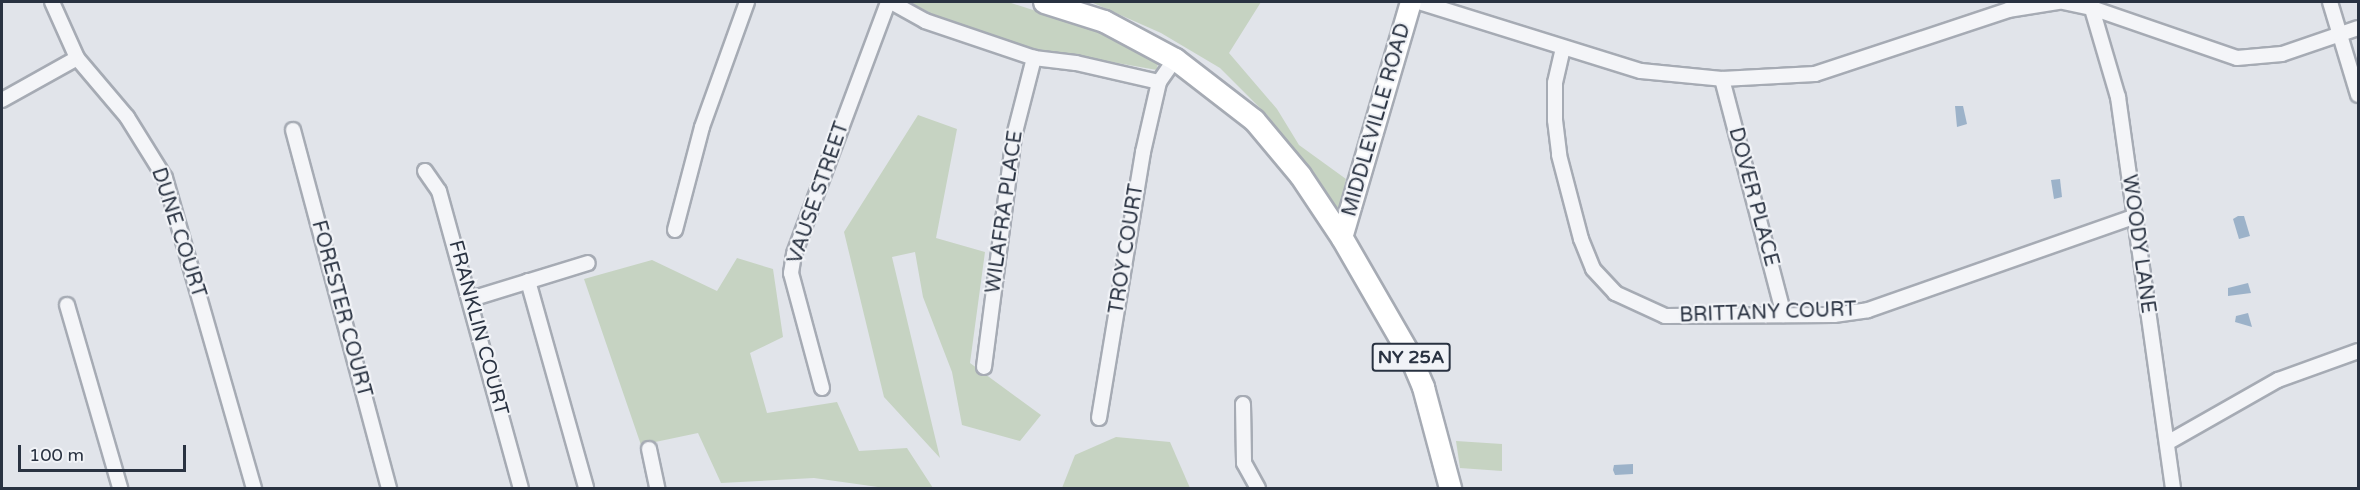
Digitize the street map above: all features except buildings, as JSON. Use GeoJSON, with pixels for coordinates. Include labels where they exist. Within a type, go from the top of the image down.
{"type":"FeatureCollection","features":[{"type":"Feature","properties":{"kind":"main road","name":"NY 25A"},"geometry":{"type":"LineString","coordinates":[[1044,2],[1104,21],[1175,59],[1254,120],[1300,176],[1342,238],[1410,356],[1423,387],[1450,489]]}},
{"type":"Feature","properties":{"kind":"street","name":"DUNE COURT"},"geometry":{"type":"LineString","coordinates":[[52,2],[77,58],[127,117],[165,178],[254,489]]}},
{"type":"Feature","properties":{"kind":"street"},"geometry":{"type":"LineString","coordinates":[[675,230],[702,127],[747,2]]}},
{"type":"Feature","properties":{"kind":"street"},"geometry":{"type":"LineString","coordinates":[[889,2],[926,21],[1034,58],[1076,63],[1159,82],[1175,59]]}},
{"type":"Feature","properties":{"kind":"street","name":"VAUSE STREET"},"geometry":{"type":"LineString","coordinates":[[822,387],[791,273],[794,254],[889,2]]}},
{"type":"Feature","properties":{"kind":"street","name":"MIDDLEVILLE ROAD"},"geometry":{"type":"LineString","coordinates":[[1342,238],[1411,2]]}},
{"type":"Feature","properties":{"kind":"street"},"geometry":{"type":"LineString","coordinates":[[1419,2],[1641,71],[1722,79],[1815,74],[2008,10],[2061,2],[2091,4],[2237,58],[2282,54],[2358,28]]}},
{"type":"Feature","properties":{"kind":"street"},"geometry":{"type":"LineString","coordinates":[[2330,2],[2343,33],[2358,95]]}},
{"type":"Feature","properties":{"kind":"street","name":"WOODY LANE"},"geometry":{"type":"LineString","coordinates":[[2091,4],[2118,98],[2173,489]]}},
{"type":"Feature","properties":{"kind":"street","name":"BRITTANY COURT"},"geometry":{"type":"LineString","coordinates":[[1563,48],[1555,82],[1558,143],[1581,239],[1593,269],[1615,293],[1665,316],[1784,315],[1868,310],[2134,217]]}},
{"type":"Feature","properties":{"kind":"street"},"geometry":{"type":"LineString","coordinates":[[2,100],[77,58]]}},
{"type":"Feature","properties":{"kind":"street","name":"WILAFRA PLACE"},"geometry":{"type":"LineString","coordinates":[[984,367],[1014,136],[1034,58]]}},
{"type":"Feature","properties":{"kind":"street","name":"DOVER PLACE"},"geometry":{"type":"LineString","coordinates":[[1722,79],[1784,315]]}},
{"type":"Feature","properties":{"kind":"street","name":"TROY COURT"},"geometry":{"type":"LineString","coordinates":[[1099,417],[1143,152],[1159,82]]}},
{"type":"Feature","properties":{"kind":"street","name":"FORESTER COURT"},"geometry":{"type":"LineString","coordinates":[[293,130],[389,489]]}},
{"type":"Feature","properties":{"kind":"street","name":"FRANKLIN COURT"},"geometry":{"type":"LineString","coordinates":[[425,171],[439,191],[471,299],[521,489]]}},
{"type":"Feature","properties":{"kind":"street"},"geometry":{"type":"LineString","coordinates":[[471,299],[588,263]]}},
{"type":"Feature","properties":{"kind":"street"},"geometry":{"type":"LineString","coordinates":[[528,281],[586,489]]}},
{"type":"Feature","properties":{"kind":"street"},"geometry":{"type":"LineString","coordinates":[[67,305],[120,489]]}},
{"type":"Feature","properties":{"kind":"street"},"geometry":{"type":"LineString","coordinates":[[2167,443],[2278,380],[2358,351]]}},
{"type":"Feature","properties":{"kind":"street"},"geometry":{"type":"LineString","coordinates":[[1243,404],[1244,463],[1258,489]]}},
{"type":"Feature","properties":{"kind":"street"},"geometry":{"type":"LineString","coordinates":[[649,449],[657,489]]}},
{"type":"Feature","properties":{"kind":"green space"},"geometry":{"type":"Polygon","coordinates":[[[910,2],[1008,2],[1098,31],[1158,62],[1157,70],[1032,48],[964,31],[910,2]]]}},
{"type":"Feature","properties":{"kind":"green space"},"geometry":{"type":"Polygon","coordinates":[[[1091,2],[1261,2],[1229,53],[1277,109],[1299,145],[1346,179],[1337,218],[1268,116],[1220,68],[1161,33],[1091,2]]]}},
{"type":"Feature","properties":{"kind":"green space"},"geometry":{"type":"Polygon","coordinates":[[[918,115],[957,129],[936,238],[985,252],[970,363],[1041,415],[1020,441],[962,425],[952,372],[923,297],[915,252],[892,257],[940,458],[884,397],[844,232],[918,115]]]}},
{"type":"Feature","properties":{"kind":"green space"},"geometry":{"type":"Polygon","coordinates":[[[737,258],[773,269],[783,337],[750,353],[767,413],[837,402],[859,451],[907,448],[933,488],[885,488],[814,478],[721,483],[698,433],[641,445],[584,279],[652,260],[717,291],[737,258]]]}},
{"type":"Feature","properties":{"kind":"green space"},"geometry":{"type":"Polygon","coordinates":[[[1116,437],[1170,442],[1190,488],[1062,488],[1075,455],[1116,437]]]}},
{"type":"Feature","properties":{"kind":"green space"},"geometry":{"type":"Polygon","coordinates":[[[1456,441],[1502,444],[1502,471],[1460,468],[1456,441]]]}},
{"type":"Feature","properties":{"kind":"water"},"geometry":{"type":"Polygon","coordinates":[[[1955,106],[1963,106],[1967,124],[1957,127],[1955,106]]]}},
{"type":"Feature","properties":{"kind":"water"},"geometry":{"type":"Polygon","coordinates":[[[2060,179],[2062,197],[2054,199],[2051,180],[2060,179]]]}},
{"type":"Feature","properties":{"kind":"water"},"geometry":{"type":"Polygon","coordinates":[[[2244,216],[2250,236],[2239,239],[2233,219],[2244,216]]]}},
{"type":"Feature","properties":{"kind":"water"},"geometry":{"type":"Polygon","coordinates":[[[2248,283],[2251,293],[2228,296],[2228,288],[2248,283]]]}},
{"type":"Feature","properties":{"kind":"water"},"geometry":{"type":"Polygon","coordinates":[[[2248,313],[2252,327],[2235,322],[2236,316],[2248,313]]]}},
{"type":"Feature","properties":{"kind":"water"},"geometry":{"type":"Polygon","coordinates":[[[1633,464],[1633,474],[1615,475],[1614,465],[1633,464]]]}}]}
